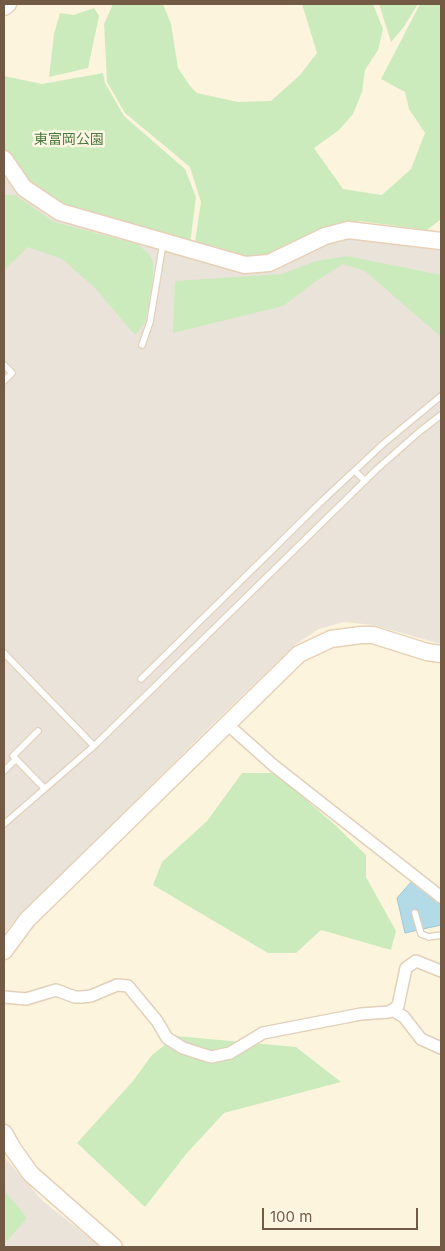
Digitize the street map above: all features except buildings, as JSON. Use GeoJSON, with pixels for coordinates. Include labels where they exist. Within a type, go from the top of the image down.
{"type":"FeatureCollection","features":[{"type":"Feature","properties":{"kind":"street"},"geometry":{"type":"LineString","coordinates":[[4,7],[8,4]]}},
{"type":"Feature","properties":{"kind":"street"},"geometry":{"type":"LineString","coordinates":[[4,159],[24,188],[60,212],[232,262],[260,265],[280,258],[337,231],[348,230],[441,241]]}},
{"type":"Feature","properties":{"kind":"street"},"geometry":{"type":"LineString","coordinates":[[4,951],[27,920],[298,654],[325,641],[351,635],[373,635],[427,652],[441,654]]}},
{"type":"Feature","properties":{"kind":"street"},"geometry":{"type":"LineString","coordinates":[[226,723],[272,765],[441,896]]}},
{"type":"Feature","properties":{"kind":"street"},"geometry":{"type":"LineString","coordinates":[[4,997],[26,999],[56,990],[75,997],[82,997],[91,996],[117,985],[128,986],[158,1022],[167,1038],[183,1048],[211,1057],[230,1053],[263,1033],[361,1014],[394,1010],[398,1006],[406,968],[416,961],[441,971]]}},
{"type":"Feature","properties":{"kind":"street"},"geometry":{"type":"LineString","coordinates":[[394,1010],[404,1017],[421,1039],[441,1048]]}},
{"type":"Feature","properties":{"kind":"street"},"geometry":{"type":"LineString","coordinates":[[4,1133],[31,1174],[114,1247]]}},
{"type":"Feature","properties":{"kind":"lane"},"geometry":{"type":"LineString","coordinates":[[142,345],[150,322],[163,242]]}},
{"type":"Feature","properties":{"kind":"lane"},"geometry":{"type":"LineString","coordinates":[[4,365],[12,373],[4,381]]}},
{"type":"Feature","properties":{"kind":"lane"},"geometry":{"type":"LineString","coordinates":[[141,679],[355,471],[441,396]]}},
{"type":"Feature","properties":{"kind":"lane"},"geometry":{"type":"LineString","coordinates":[[4,824],[94,746],[365,481],[418,432],[441,415]]}},
{"type":"Feature","properties":{"kind":"lane"},"geometry":{"type":"LineString","coordinates":[[355,471],[365,481]]}},
{"type":"Feature","properties":{"kind":"lane"},"geometry":{"type":"LineString","coordinates":[[4,653],[94,746]]}},
{"type":"Feature","properties":{"kind":"lane"},"geometry":{"type":"LineString","coordinates":[[38,731],[13,756],[44,788]]}},
{"type":"Feature","properties":{"kind":"lane"},"geometry":{"type":"LineString","coordinates":[[4,771],[16,759]]}},
{"type":"Feature","properties":{"kind":"lane"},"geometry":{"type":"LineString","coordinates":[[415,913],[421,934],[429,937],[441,935]]}},
{"type":"Feature","properties":{"kind":"shaded area"},"geometry":{"type":"Polygon","coordinates":[[[6,174],[254,271],[286,265],[328,241],[356,235],[441,249],[441,644],[373,625],[344,622],[319,629],[296,644],[12,923],[4,935],[4,175],[6,174]]]}},
{"type":"Feature","properties":{"kind":"shaded area"},"geometry":{"type":"Polygon","coordinates":[[[4,1157],[43,1201],[101,1247],[4,1247],[4,1157]]]}},
{"type":"Feature","properties":{"kind":"green space"},"geometry":{"type":"Polygon","coordinates":[[[113,4],[163,4],[171,24],[178,68],[190,86],[197,93],[238,102],[271,101],[300,75],[317,53],[302,4],[373,4],[383,29],[378,50],[365,70],[362,92],[353,114],[339,130],[314,148],[343,189],[382,195],[411,169],[425,133],[409,109],[405,92],[381,79],[420,4],[441,4],[441,219],[427,230],[359,221],[325,228],[277,253],[249,258],[195,242],[201,202],[190,167],[125,113],[107,82],[104,24],[113,4]]]}},
{"type":"Feature","properties":{"kind":"green space"},"geometry":{"type":"Polygon","coordinates":[[[379,4],[418,4],[403,28],[391,42],[379,4]]]}},
{"type":"Feature","properties":{"kind":"green space"},"geometry":{"type":"Polygon","coordinates":[[[94,8],[99,16],[88,68],[49,77],[54,34],[60,13],[74,15],[94,8]]]}},
{"type":"Feature","properties":{"kind":"green space","name":"東富岡公園"},"geometry":{"type":"Polygon","coordinates":[[[103,73],[105,83],[124,116],[185,169],[196,197],[190,244],[79,214],[44,197],[11,164],[4,149],[4,76],[42,84],[103,73]]]}},
{"type":"Feature","properties":{"kind":"green space"},"geometry":{"type":"Polygon","coordinates":[[[4,195],[15,195],[54,222],[137,244],[148,253],[153,262],[153,278],[145,323],[135,335],[94,287],[62,259],[28,247],[4,270],[4,195]]]}},
{"type":"Feature","properties":{"kind":"green space"},"geometry":{"type":"Polygon","coordinates":[[[347,256],[441,275],[441,337],[365,271],[343,264],[316,281],[283,306],[173,333],[175,281],[282,274],[316,261],[347,256]]]}},
{"type":"Feature","properties":{"kind":"green space"},"geometry":{"type":"Polygon","coordinates":[[[242,773],[275,773],[335,825],[366,855],[366,877],[396,931],[391,950],[321,930],[296,953],[268,953],[153,885],[162,862],[207,821],[242,773]]]}},
{"type":"Feature","properties":{"kind":"green space"},"geometry":{"type":"Polygon","coordinates":[[[176,1036],[296,1047],[341,1082],[224,1113],[187,1153],[145,1207],[77,1143],[133,1081],[152,1055],[176,1036]]]}},
{"type":"Feature","properties":{"kind":"green space"},"geometry":{"type":"Polygon","coordinates":[[[4,1190],[27,1218],[6,1242],[4,1242],[4,1190]]]}},
{"type":"Feature","properties":{"kind":"water"},"geometry":{"type":"Polygon","coordinates":[[[412,881],[441,905],[441,925],[405,933],[397,898],[412,881]]]}}]}
